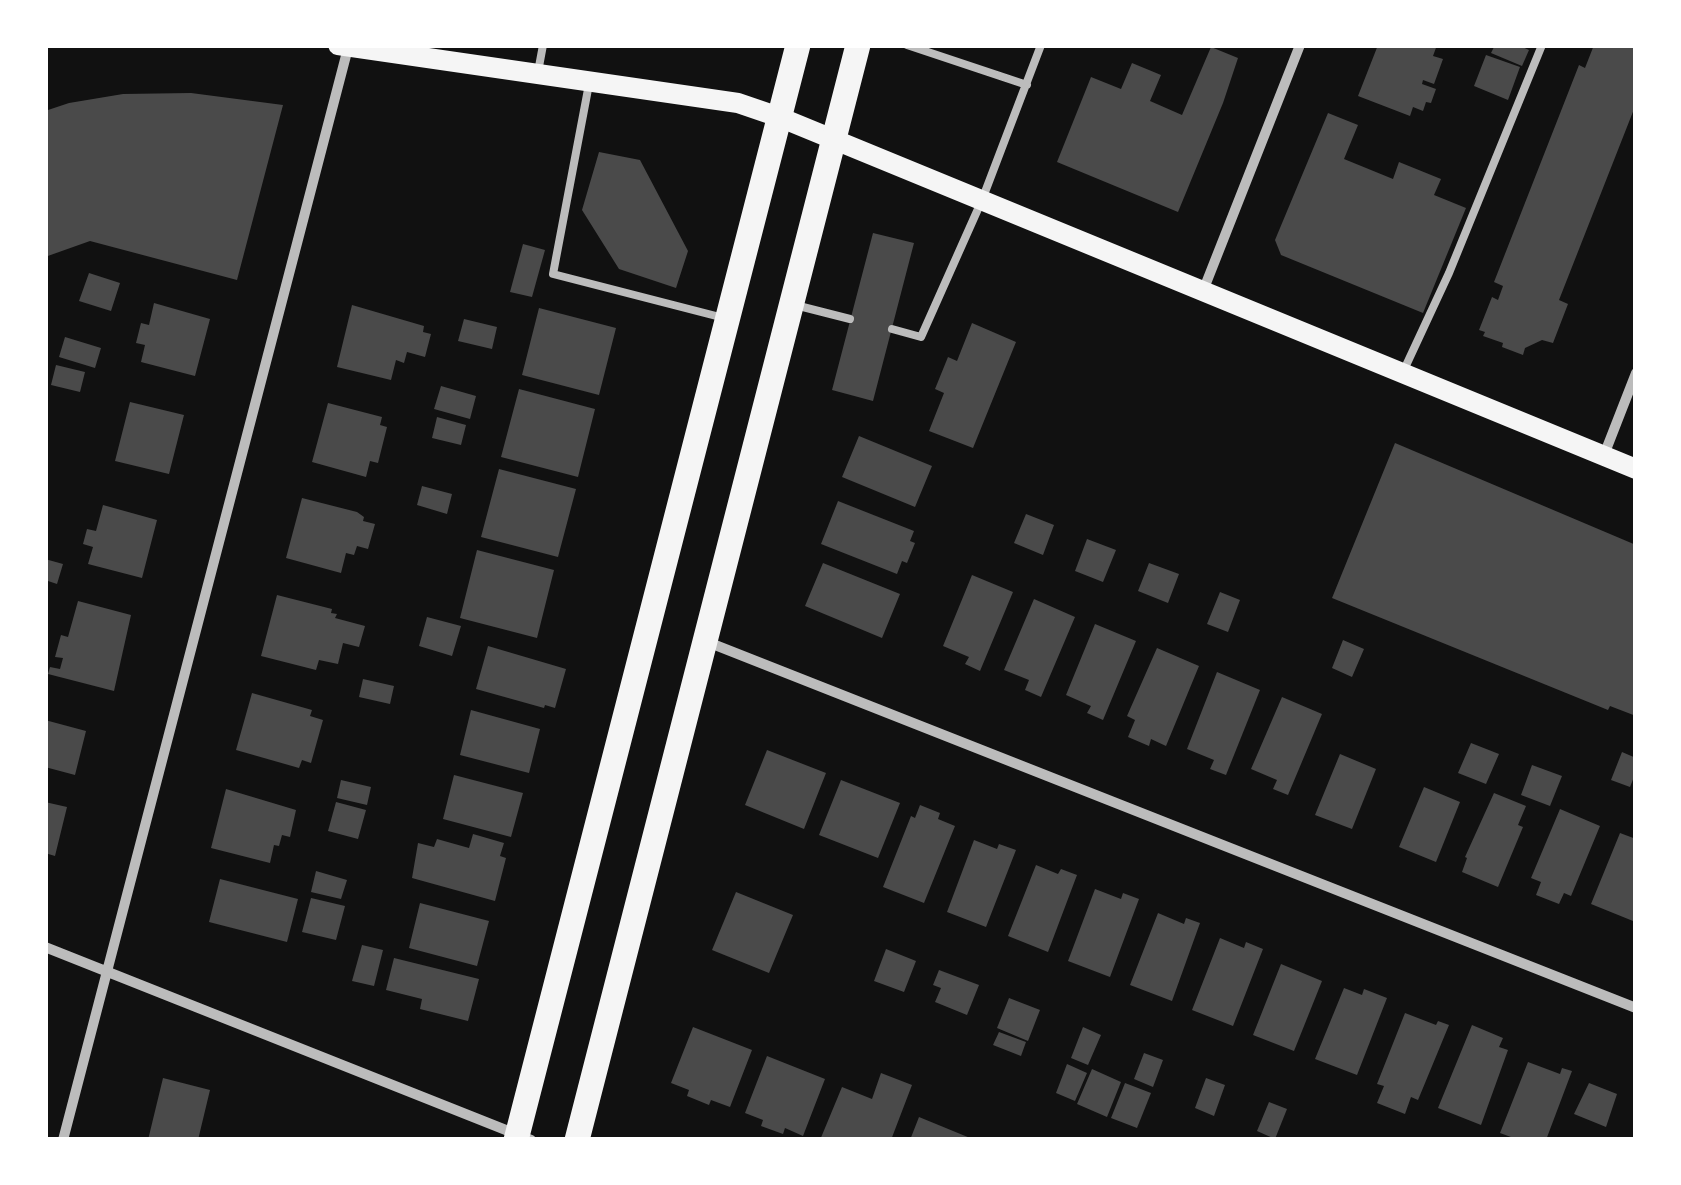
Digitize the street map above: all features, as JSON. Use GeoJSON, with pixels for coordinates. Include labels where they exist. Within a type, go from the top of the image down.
{"type":"FeatureCollection","features":[{"type":"Feature","properties":{"kind":"main road"},"geometry":{"type":"LineString","coordinates":[[522,1138],[798,45]]}},
{"type":"Feature","properties":{"kind":"main road"},"geometry":{"type":"LineString","coordinates":[[577,1140],[858,45]]}},
{"type":"Feature","properties":{"kind":"main road"},"geometry":{"type":"LineString","coordinates":[[344,46],[738,104],[779,117],[1636,469]]}},
{"type":"Feature","properties":{"kind":"street"},"geometry":{"type":"LineString","coordinates":[[1203,291],[1300,45]]}},
{"type":"Feature","properties":{"kind":"street"},"geometry":{"type":"LineString","coordinates":[[63,1140],[344,46]]}},
{"type":"Feature","properties":{"kind":"street"},"geometry":{"type":"LineString","coordinates":[[1604,456],[1636,373]]}},
{"type":"Feature","properties":{"kind":"street"},"geometry":{"type":"LineString","coordinates":[[704,641],[1636,1008]]}},
{"type":"Feature","properties":{"kind":"street"},"geometry":{"type":"LineString","coordinates":[[45,947],[522,1138]]}},
{"type":"Feature","properties":{"kind":"lane"},"geometry":{"type":"LineString","coordinates":[[537,76],[543,45]]}},
{"type":"Feature","properties":{"kind":"lane"},"geometry":{"type":"LineString","coordinates":[[907,45],[1028,85]]}},
{"type":"Feature","properties":{"kind":"lane"},"geometry":{"type":"LineString","coordinates":[[892,330],[921,337],[982,200],[1042,45]]}},
{"type":"Feature","properties":{"kind":"lane"},"geometry":{"type":"LineString","coordinates":[[1403,373],[1542,45]]}},
{"type":"Feature","properties":{"kind":"lane"},"geometry":{"type":"LineString","coordinates":[[589,84],[552,274],[727,319]]}},
{"type":"Feature","properties":{"kind":"lane"},"geometry":{"type":"LineString","coordinates":[[790,304],[850,319]]}},
{"type":"Feature","properties":{"kind":"building"},"geometry":{"type":"Polygon","coordinates":[[[1378,45],[1437,45],[1433,56],[1443,59],[1434,84],[1423,80],[1422,84],[1436,89],[1423,111],[1413,107],[1410,116],[1358,96],[1378,45]]]}},
{"type":"Feature","properties":{"kind":"building"},"geometry":{"type":"Polygon","coordinates":[[[1495,45],[1518,45],[1529,50],[1522,66],[1491,53],[1495,45]]]}},
{"type":"Feature","properties":{"kind":"building"},"geometry":{"type":"Polygon","coordinates":[[[1594,45],[1636,45],[1636,104],[1559,300],[1568,304],[1553,343],[1542,340],[1525,348],[1523,355],[1502,347],[1503,343],[1483,336],[1485,332],[1479,330],[1492,297],[1498,300],[1503,286],[1494,282],[1579,65],[1585,68],[1594,45]]]}},
{"type":"Feature","properties":{"kind":"building"},"geometry":{"type":"Polygon","coordinates":[[[1211,47],[1238,58],[1178,212],[1057,162],[1091,77],[1121,89],[1132,63],[1161,75],[1150,101],[1182,115],[1211,47]]]}},
{"type":"Feature","properties":{"kind":"building"},"geometry":{"type":"Polygon","coordinates":[[[1486,55],[1520,67],[1508,100],[1474,86],[1486,55]]]}},
{"type":"Feature","properties":{"kind":"building"},"geometry":{"type":"Polygon","coordinates":[[[191,93],[283,105],[237,280],[90,241],[45,257],[45,111],[123,94],[191,93]]]}},
{"type":"Feature","properties":{"kind":"building"},"geometry":{"type":"Polygon","coordinates":[[[1328,113],[1358,125],[1344,159],[1393,179],[1399,162],[1441,179],[1434,195],[1466,208],[1423,313],[1281,255],[1275,240],[1328,113]]]}},
{"type":"Feature","properties":{"kind":"building"},"geometry":{"type":"Polygon","coordinates":[[[599,152],[640,160],[688,251],[676,288],[619,269],[582,210],[599,152]]]}},
{"type":"Feature","properties":{"kind":"building"},"geometry":{"type":"Polygon","coordinates":[[[873,233],[914,243],[873,401],[832,390],[873,233]]]}},
{"type":"Feature","properties":{"kind":"building"},"geometry":{"type":"Polygon","coordinates":[[[523,244],[545,250],[532,297],[510,292],[523,244]]]}},
{"type":"Feature","properties":{"kind":"building"},"geometry":{"type":"Polygon","coordinates":[[[89,273],[120,283],[111,311],[79,301],[89,273]]]}},
{"type":"Feature","properties":{"kind":"building"},"geometry":{"type":"Polygon","coordinates":[[[154,303],[210,319],[195,376],[141,362],[145,345],[136,343],[141,323],[149,325],[154,303]]]}},
{"type":"Feature","properties":{"kind":"building"},"geometry":{"type":"Polygon","coordinates":[[[352,305],[424,326],[423,332],[431,334],[425,357],[407,352],[404,363],[396,360],[391,380],[337,367],[352,305]]]}},
{"type":"Feature","properties":{"kind":"building"},"geometry":{"type":"Polygon","coordinates":[[[539,308],[616,328],[599,395],[522,375],[539,308]]]}},
{"type":"Feature","properties":{"kind":"building"},"geometry":{"type":"Polygon","coordinates":[[[464,319],[497,327],[492,349],[458,341],[464,319]]]}},
{"type":"Feature","properties":{"kind":"building"},"geometry":{"type":"Polygon","coordinates":[[[972,323],[1016,342],[973,448],[929,431],[944,393],[935,389],[948,357],[957,361],[972,323]]]}},
{"type":"Feature","properties":{"kind":"building"},"geometry":{"type":"Polygon","coordinates":[[[65,337],[101,348],[95,368],[59,357],[65,337]]]}},
{"type":"Feature","properties":{"kind":"building"},"geometry":{"type":"Polygon","coordinates":[[[56,365],[85,372],[80,392],[51,385],[56,365]]]}},
{"type":"Feature","properties":{"kind":"building"},"geometry":{"type":"Polygon","coordinates":[[[441,386],[476,396],[470,419],[434,409],[441,386]]]}},
{"type":"Feature","properties":{"kind":"building"},"geometry":{"type":"Polygon","coordinates":[[[519,389],[595,409],[578,477],[501,457],[519,389]]]}},
{"type":"Feature","properties":{"kind":"building"},"geometry":{"type":"Polygon","coordinates":[[[130,402],[184,415],[169,474],[115,461],[130,402]]]}},
{"type":"Feature","properties":{"kind":"building"},"geometry":{"type":"Polygon","coordinates":[[[328,403],[382,417],[380,425],[387,427],[378,463],[370,461],[366,477],[312,462],[328,403]]]}},
{"type":"Feature","properties":{"kind":"building"},"geometry":{"type":"Polygon","coordinates":[[[437,417],[466,425],[461,445],[432,438],[437,417]]]}},
{"type":"Feature","properties":{"kind":"building"},"geometry":{"type":"Polygon","coordinates":[[[859,436],[932,466],[915,507],[842,477],[859,436]]]}},
{"type":"Feature","properties":{"kind":"building"},"geometry":{"type":"Polygon","coordinates":[[[1395,443],[1636,545],[1636,716],[1610,706],[1608,710],[1332,598],[1395,443]]]}},
{"type":"Feature","properties":{"kind":"building"},"geometry":{"type":"Polygon","coordinates":[[[499,469],[576,489],[558,557],[481,537],[499,469]]]}},
{"type":"Feature","properties":{"kind":"building"},"geometry":{"type":"Polygon","coordinates":[[[422,486],[452,494],[447,514],[417,505],[422,486]]]}},
{"type":"Feature","properties":{"kind":"building"},"geometry":{"type":"Polygon","coordinates":[[[302,498],[357,512],[364,517],[363,521],[375,524],[368,549],[357,546],[354,555],[346,553],[341,573],[286,558],[302,498]]]}},
{"type":"Feature","properties":{"kind":"building"},"geometry":{"type":"Polygon","coordinates":[[[838,501],[914,531],[910,541],[915,543],[907,563],[902,561],[897,574],[821,544],[838,501]]]}},
{"type":"Feature","properties":{"kind":"building"},"geometry":{"type":"Polygon","coordinates":[[[103,505],[157,520],[142,578],[88,564],[93,547],[83,544],[87,529],[96,531],[103,505]]]}},
{"type":"Feature","properties":{"kind":"building"},"geometry":{"type":"Polygon","coordinates":[[[1026,514],[1054,525],[1043,555],[1014,543],[1026,514]]]}},
{"type":"Feature","properties":{"kind":"building"},"geometry":{"type":"Polygon","coordinates":[[[1087,539],[1116,550],[1103,582],[1075,571],[1087,539]]]}},
{"type":"Feature","properties":{"kind":"building"},"geometry":{"type":"Polygon","coordinates":[[[477,550],[554,570],[537,638],[460,618],[477,550]]]}},
{"type":"Feature","properties":{"kind":"building"},"geometry":{"type":"Polygon","coordinates":[[[45,559],[63,564],[57,584],[45,580],[45,559]]]}},
{"type":"Feature","properties":{"kind":"building"},"geometry":{"type":"Polygon","coordinates":[[[823,563],[900,594],[882,638],[805,606],[823,563]]]}},
{"type":"Feature","properties":{"kind":"building"},"geometry":{"type":"Polygon","coordinates":[[[1149,563],[1179,574],[1168,603],[1138,591],[1149,563]]]}},
{"type":"Feature","properties":{"kind":"building"},"geometry":{"type":"Polygon","coordinates":[[[972,575],[1013,592],[980,671],[965,664],[969,657],[943,646],[972,575]]]}},
{"type":"Feature","properties":{"kind":"building"},"geometry":{"type":"Polygon","coordinates":[[[1220,592],[1240,600],[1228,632],[1207,624],[1220,592]]]}},
{"type":"Feature","properties":{"kind":"building"},"geometry":{"type":"Polygon","coordinates":[[[277,595],[332,609],[331,613],[337,614],[335,618],[365,626],[359,647],[343,643],[338,664],[319,660],[316,670],[261,656],[277,595]]]}},
{"type":"Feature","properties":{"kind":"building"},"geometry":{"type":"Polygon","coordinates":[[[1034,599],[1075,617],[1041,697],[1025,690],[1029,680],[1004,670],[1034,599]]]}},
{"type":"Feature","properties":{"kind":"building"},"geometry":{"type":"Polygon","coordinates":[[[78,601],[131,615],[114,691],[48,674],[50,667],[60,669],[63,658],[55,657],[61,635],[68,637],[78,601]]]}},
{"type":"Feature","properties":{"kind":"building"},"geometry":{"type":"Polygon","coordinates":[[[427,617],[461,626],[452,656],[419,646],[427,617]]]}},
{"type":"Feature","properties":{"kind":"building"},"geometry":{"type":"Polygon","coordinates":[[[1095,624],[1136,641],[1103,720],[1087,713],[1091,706],[1066,695],[1095,624]]]}},
{"type":"Feature","properties":{"kind":"building"},"geometry":{"type":"Polygon","coordinates":[[[1343,640],[1364,649],[1352,677],[1332,668],[1343,640]]]}},
{"type":"Feature","properties":{"kind":"building"},"geometry":{"type":"Polygon","coordinates":[[[488,646],[566,669],[555,708],[476,689],[488,646]]]}},
{"type":"Feature","properties":{"kind":"building"},"geometry":{"type":"Polygon","coordinates":[[[1157,648],[1199,666],[1166,746],[1151,739],[1149,746],[1128,737],[1135,720],[1127,716],[1157,648]]]}},
{"type":"Feature","properties":{"kind":"building"},"geometry":{"type":"Polygon","coordinates":[[[1217,672],[1260,690],[1226,775],[1210,769],[1214,760],[1187,749],[1217,672]]]}},
{"type":"Feature","properties":{"kind":"building"},"geometry":{"type":"Polygon","coordinates":[[[363,679],[394,686],[390,704],[359,697],[363,679]]]}},
{"type":"Feature","properties":{"kind":"building"},"geometry":{"type":"Polygon","coordinates":[[[252,693],[312,710],[310,716],[323,720],[311,763],[302,760],[299,768],[236,750],[252,693]]]}},
{"type":"Feature","properties":{"kind":"building"},"geometry":{"type":"Polygon","coordinates":[[[1282,697],[1322,714],[1288,795],[1273,789],[1277,780],[1251,769],[1282,697]]]}},
{"type":"Feature","properties":{"kind":"building"},"geometry":{"type":"Polygon","coordinates":[[[471,710],[540,729],[529,773],[460,755],[471,710]]]}},
{"type":"Feature","properties":{"kind":"building"},"geometry":{"type":"Polygon","coordinates":[[[45,720],[86,731],[75,775],[45,767],[45,720]]]}},
{"type":"Feature","properties":{"kind":"building"},"geometry":{"type":"Polygon","coordinates":[[[1471,743],[1499,754],[1486,784],[1458,773],[1471,743]]]}},
{"type":"Feature","properties":{"kind":"building"},"geometry":{"type":"Polygon","coordinates":[[[767,750],[826,773],[804,829],[745,805],[767,750]]]}},
{"type":"Feature","properties":{"kind":"building"},"geometry":{"type":"Polygon","coordinates":[[[1622,752],[1636,758],[1630,787],[1611,780],[1622,752]]]}},
{"type":"Feature","properties":{"kind":"building"},"geometry":{"type":"Polygon","coordinates":[[[1340,754],[1376,769],[1352,829],[1315,815],[1340,754]]]}},
{"type":"Feature","properties":{"kind":"building"},"geometry":{"type":"Polygon","coordinates":[[[1532,765],[1562,776],[1550,806],[1521,795],[1532,765]]]}},
{"type":"Feature","properties":{"kind":"building"},"geometry":{"type":"Polygon","coordinates":[[[454,775],[523,793],[511,837],[443,819],[454,775]]]}},
{"type":"Feature","properties":{"kind":"building"},"geometry":{"type":"Polygon","coordinates":[[[341,780],[371,787],[367,805],[337,798],[341,780]]]}},
{"type":"Feature","properties":{"kind":"building"},"geometry":{"type":"Polygon","coordinates":[[[841,780],[900,803],[878,858],[819,835],[841,780]]]}},
{"type":"Feature","properties":{"kind":"building"},"geometry":{"type":"Polygon","coordinates":[[[1424,787],[1460,802],[1436,862],[1399,847],[1424,787]]]}},
{"type":"Feature","properties":{"kind":"building"},"geometry":{"type":"Polygon","coordinates":[[[226,789],[296,810],[290,837],[282,835],[279,846],[274,845],[270,863],[211,848],[226,789]]]}},
{"type":"Feature","properties":{"kind":"building"},"geometry":{"type":"Polygon","coordinates":[[[1494,793],[1526,806],[1518,825],[1523,827],[1498,887],[1462,872],[1494,793]]]}},
{"type":"Feature","properties":{"kind":"building"},"geometry":{"type":"Polygon","coordinates":[[[45,802],[67,807],[55,856],[45,853],[45,802]]]}},
{"type":"Feature","properties":{"kind":"building"},"geometry":{"type":"Polygon","coordinates":[[[336,802],[366,810],[358,839],[328,831],[336,802]]]}},
{"type":"Feature","properties":{"kind":"building"},"geometry":{"type":"Polygon","coordinates":[[[920,805],[940,813],[938,819],[955,826],[924,903],[883,887],[911,816],[915,818],[920,805]]]}},
{"type":"Feature","properties":{"kind":"building"},"geometry":{"type":"Polygon","coordinates":[[[1560,809],[1600,826],[1571,896],[1564,893],[1559,904],[1536,895],[1541,882],[1531,878],[1560,809]]]}},
{"type":"Feature","properties":{"kind":"building"},"geometry":{"type":"Polygon","coordinates":[[[1620,833],[1636,839],[1633,921],[1591,904],[1620,833]]]}},
{"type":"Feature","properties":{"kind":"building"},"geometry":{"type":"Polygon","coordinates":[[[473,834],[504,843],[500,856],[506,858],[495,901],[412,878],[418,843],[434,847],[437,839],[469,848],[473,834]]]}},
{"type":"Feature","properties":{"kind":"building"},"geometry":{"type":"Polygon","coordinates":[[[974,840],[997,849],[999,844],[1016,850],[986,927],[947,912],[974,840]]]}},
{"type":"Feature","properties":{"kind":"building"},"geometry":{"type":"Polygon","coordinates":[[[1036,865],[1058,874],[1061,869],[1077,875],[1048,952],[1008,936],[1036,865]]]}},
{"type":"Feature","properties":{"kind":"building"},"geometry":{"type":"Polygon","coordinates":[[[316,871],[347,880],[341,899],[311,892],[316,871]]]}},
{"type":"Feature","properties":{"kind":"building"},"geometry":{"type":"Polygon","coordinates":[[[220,879],[298,899],[287,942],[209,922],[220,879]]]}},
{"type":"Feature","properties":{"kind":"building"},"geometry":{"type":"Polygon","coordinates":[[[1095,889],[1121,899],[1123,893],[1139,899],[1110,977],[1068,961],[1095,889]]]}},
{"type":"Feature","properties":{"kind":"building"},"geometry":{"type":"Polygon","coordinates":[[[736,892],[793,915],[769,973],[712,950],[736,892]]]}},
{"type":"Feature","properties":{"kind":"building"},"geometry":{"type":"Polygon","coordinates":[[[311,898],[345,906],[336,940],[302,932],[311,898]]]}},
{"type":"Feature","properties":{"kind":"building"},"geometry":{"type":"Polygon","coordinates":[[[420,903],[489,921],[477,966],[409,948],[420,903]]]}},
{"type":"Feature","properties":{"kind":"building"},"geometry":{"type":"Polygon","coordinates":[[[1158,913],[1184,924],[1186,918],[1200,923],[1172,1001],[1130,985],[1158,913]]]}},
{"type":"Feature","properties":{"kind":"building"},"geometry":{"type":"Polygon","coordinates":[[[1220,938],[1244,948],[1246,942],[1263,949],[1233,1026],[1192,1010],[1220,938]]]}},
{"type":"Feature","properties":{"kind":"building"},"geometry":{"type":"Polygon","coordinates":[[[362,945],[383,950],[374,986],[352,981],[362,945]]]}},
{"type":"Feature","properties":{"kind":"building"},"geometry":{"type":"Polygon","coordinates":[[[886,949],[916,961],[904,992],[874,981],[886,949]]]}},
{"type":"Feature","properties":{"kind":"building"},"geometry":{"type":"Polygon","coordinates":[[[394,958],[479,979],[468,1021],[420,1009],[422,999],[386,990],[394,958]]]}},
{"type":"Feature","properties":{"kind":"building"},"geometry":{"type":"Polygon","coordinates":[[[1281,964],[1322,981],[1294,1051],[1253,1035],[1281,964]]]}},
{"type":"Feature","properties":{"kind":"building"},"geometry":{"type":"Polygon","coordinates":[[[939,970],[979,985],[967,1015],[935,1002],[941,988],[933,985],[939,970]]]}},
{"type":"Feature","properties":{"kind":"building"},"geometry":{"type":"Polygon","coordinates":[[[1344,988],[1362,995],[1364,989],[1387,998],[1357,1075],[1315,1059],[1344,988]]]}},
{"type":"Feature","properties":{"kind":"building"},"geometry":{"type":"Polygon","coordinates":[[[1009,998],[1040,1010],[1028,1041],[997,1028],[1009,998]]]}},
{"type":"Feature","properties":{"kind":"building"},"geometry":{"type":"Polygon","coordinates":[[[1405,1013],[1436,1025],[1438,1021],[1449,1025],[1418,1100],[1411,1097],[1405,1114],[1377,1103],[1384,1086],[1377,1084],[1405,1013]]]}},
{"type":"Feature","properties":{"kind":"building"},"geometry":{"type":"Polygon","coordinates":[[[1472,1025],[1503,1038],[1499,1047],[1508,1050],[1481,1125],[1438,1108],[1472,1025]]]}},
{"type":"Feature","properties":{"kind":"building"},"geometry":{"type":"Polygon","coordinates":[[[693,1027],[752,1050],[730,1107],[711,1100],[709,1105],[687,1096],[689,1090],[671,1083],[693,1027]]]}},
{"type":"Feature","properties":{"kind":"building"},"geometry":{"type":"Polygon","coordinates":[[[1083,1027],[1101,1035],[1088,1065],[1071,1058],[1083,1027]]]}},
{"type":"Feature","properties":{"kind":"building"},"geometry":{"type":"Polygon","coordinates":[[[999,1032],[1026,1042],[1021,1056],[993,1045],[999,1032]]]}},
{"type":"Feature","properties":{"kind":"building"},"geometry":{"type":"Polygon","coordinates":[[[1144,1053],[1163,1060],[1153,1087],[1134,1079],[1144,1053]]]}},
{"type":"Feature","properties":{"kind":"building"},"geometry":{"type":"Polygon","coordinates":[[[767,1056],[825,1079],[803,1136],[785,1128],[783,1134],[761,1126],[763,1120],[745,1113],[767,1056]]]}},
{"type":"Feature","properties":{"kind":"building"},"geometry":{"type":"Polygon","coordinates":[[[1528,1062],[1560,1074],[1562,1068],[1572,1071],[1546,1140],[1519,1140],[1500,1133],[1528,1062]]]}},
{"type":"Feature","properties":{"kind":"building"},"geometry":{"type":"Polygon","coordinates":[[[1067,1064],[1087,1073],[1075,1101],[1056,1093],[1067,1064]]]}},
{"type":"Feature","properties":{"kind":"building"},"geometry":{"type":"Polygon","coordinates":[[[1092,1069],[1121,1082],[1107,1117],[1077,1104],[1092,1069]]]}},
{"type":"Feature","properties":{"kind":"building"},"geometry":{"type":"Polygon","coordinates":[[[881,1073],[912,1085],[891,1140],[820,1140],[842,1087],[872,1099],[881,1073]]]}},
{"type":"Feature","properties":{"kind":"building"},"geometry":{"type":"Polygon","coordinates":[[[163,1078],[210,1090],[198,1140],[148,1140],[163,1078]]]}},
{"type":"Feature","properties":{"kind":"building"},"geometry":{"type":"Polygon","coordinates":[[[1206,1078],[1225,1085],[1214,1116],[1195,1108],[1206,1078]]]}},
{"type":"Feature","properties":{"kind":"building"},"geometry":{"type":"Polygon","coordinates":[[[1125,1083],[1151,1093],[1137,1128],[1111,1118],[1125,1083]]]}},
{"type":"Feature","properties":{"kind":"building"},"geometry":{"type":"Polygon","coordinates":[[[1589,1083],[1617,1094],[1606,1127],[1574,1114],[1589,1083]]]}},
{"type":"Feature","properties":{"kind":"building"},"geometry":{"type":"Polygon","coordinates":[[[1269,1102],[1287,1109],[1275,1139],[1257,1131],[1269,1102]]]}},
{"type":"Feature","properties":{"kind":"building"},"geometry":{"type":"Polygon","coordinates":[[[919,1117],[975,1140],[910,1140],[919,1117]]]}}]}
